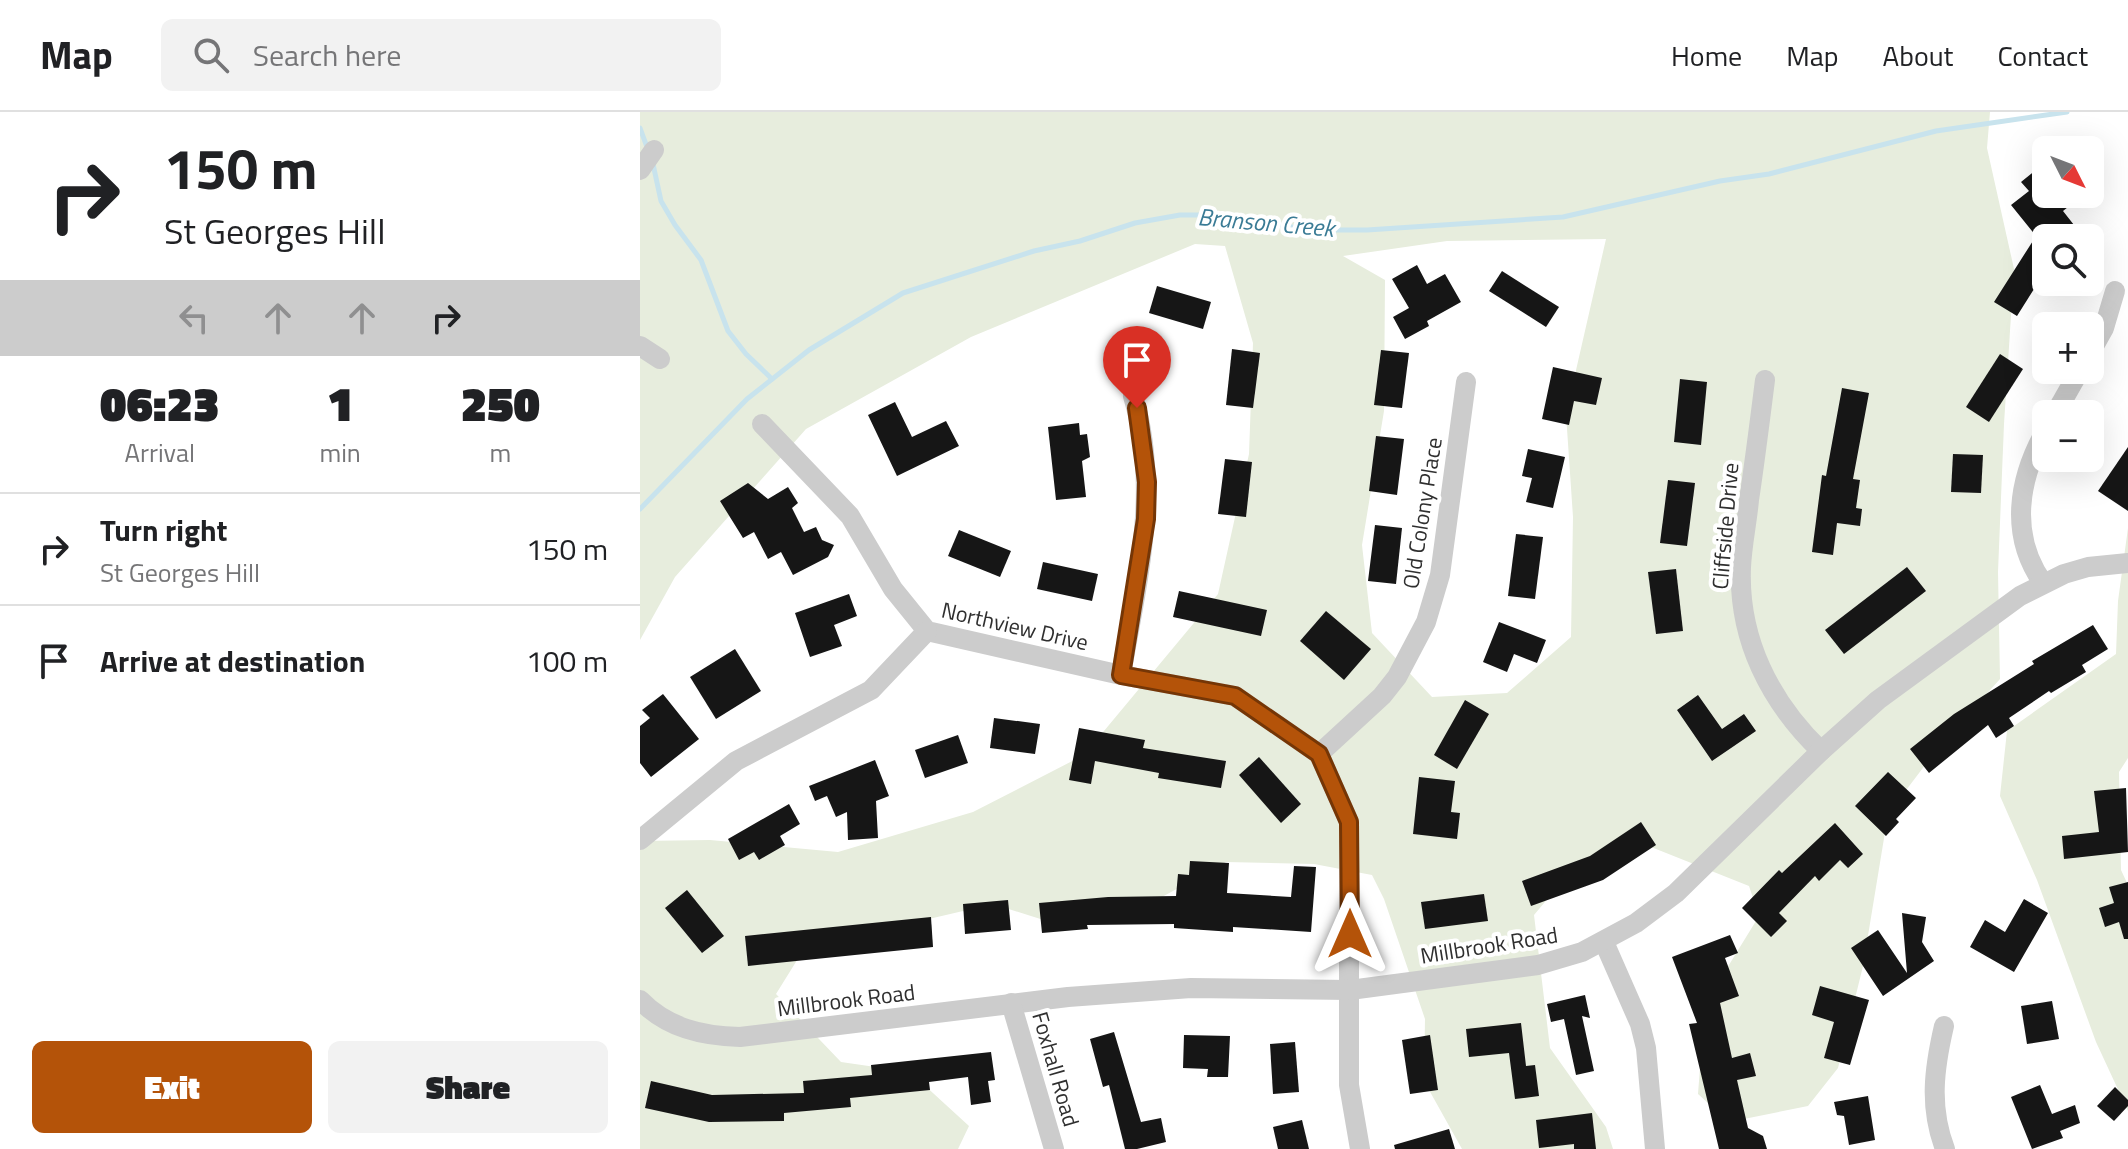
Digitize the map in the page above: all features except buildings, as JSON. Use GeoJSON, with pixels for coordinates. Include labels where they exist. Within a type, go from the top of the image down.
{"type":"FeatureCollection","features":[{"type":"Feature","properties":{"kind":"street"},"geometry":{"type":"LineString","coordinates":[[640,170],[654,150]]}},
{"type":"Feature","properties":{"kind":"street"},"geometry":{"type":"LineString","coordinates":[[2104,328],[2115,291]]}},
{"type":"Feature","properties":{"kind":"street"},"geometry":{"type":"LineString","coordinates":[[640,346],[660,359]]}},
{"type":"Feature","properties":{"kind":"street","name":"Cliffside Drive"},"geometry":{"type":"LineString","coordinates":[[1765,380],[1741,564],[1744,614],[1758,661],[1774,694],[1788,715],[1821,751]]}},
{"type":"Feature","properties":{"kind":"street","name":"Old Colony Place"},"geometry":{"type":"LineString","coordinates":[[1319,754],[1382,696],[1397,677],[1426,622],[1440,575],[1466,382]]}},
{"type":"Feature","properties":{"kind":"street"},"geometry":{"type":"LineString","coordinates":[[1121,675],[1146,519],[1144,445],[1133,396]]}},
{"type":"Feature","properties":{"kind":"street","name":"Northview Drive"},"geometry":{"type":"LineString","coordinates":[[762,424],[850,516],[893,589],[927,631],[1121,675],[1235,696],[1319,754]]}},
{"type":"Feature","properties":{"kind":"street"},"geometry":{"type":"LineString","coordinates":[[2032,455],[2024,479],[2021,528],[2026,552],[2043,583]]}},
{"type":"Feature","properties":{"kind":"street","name":"Millbrook Road"},"geometry":{"type":"LineString","coordinates":[[640,1000],[668,1021],[691,1031],[740,1037],[1011,1003],[1191,988],[1350,990],[1538,965],[1604,942],[1676,893],[1821,751],[1878,700],[2020,596],[2043,583],[2088,567],[2128,563]]}},
{"type":"Feature","properties":{"kind":"street"},"geometry":{"type":"LineString","coordinates":[[640,840],[736,761],[871,690],[927,631]]}},
{"type":"Feature","properties":{"kind":"street"},"geometry":{"type":"LineString","coordinates":[[1319,754],[1349,822],[1349,1085],[1360,1149]]}},
{"type":"Feature","properties":{"kind":"street"},"geometry":{"type":"LineString","coordinates":[[1604,942],[1640,1024],[1646,1048],[1655,1149]]}},
{"type":"Feature","properties":{"kind":"street","name":"Foxhall Road"},"geometry":{"type":"LineString","coordinates":[[1011,1003],[1054,1149]]}},
{"type":"Feature","properties":{"kind":"street"},"geometry":{"type":"LineString","coordinates":[[1944,1026],[1934,1066],[1934,1109],[1945,1149]]}},
{"type":"Feature","properties":{"kind":"green space"},"geometry":{"type":"Polygon","coordinates":[[[640,112],[1990,112],[1987,148],[2014,269],[1998,572],[2000,679],[1938,748],[1888,814],[1863,966],[1838,1068],[1808,1106],[1729,1122],[1698,1094],[1705,1004],[1759,916],[1749,886],[1646,845],[1565,878],[1534,915],[1550,1048],[1606,1127],[1613,1149],[1462,1149],[1424,1081],[1425,1019],[1384,899],[1372,875],[1314,864],[1226,862],[1140,909],[1072,929],[993,904],[886,929],[799,957],[776,994],[841,1062],[910,1072],[969,1126],[958,1149],[640,1149],[640,841],[710,840],[838,852],[973,812],[1084,755],[1218,594],[1249,454],[1253,343],[1225,246],[1195,244],[971,337],[806,429],[675,577],[640,640],[640,112]],[[1606,239],[1447,241],[1343,256],[1385,280],[1384,411],[1362,545],[1372,633],[1432,697],[1507,693],[1571,637],[1573,517],[1566,414],[1606,239]]]}},
{"type":"Feature","properties":{"kind":"green space"},"geometry":{"type":"Polygon","coordinates":[[[2128,528],[2128,758],[2119,772],[2121,870],[2128,885],[2128,1111],[2096,1042],[2037,880],[2000,796],[2007,731],[2116,654],[2118,601],[2128,528]]]}},
{"type":"Feature","properties":{"kind":"waterway","name":"Branson Creek"},"geometry":{"type":"LineString","coordinates":[[640,509],[747,399],[809,350],[903,293],[1034,251],[1080,241],[1135,223],[1180,215],[1222,215],[1310,230],[1367,230],[1563,217],[1720,181],[1769,174],[1936,131],[2067,112]]}},
{"type":"Feature","properties":{"kind":"waterway"},"geometry":{"type":"LineString","coordinates":[[640,128],[647,147]]}},
{"type":"Feature","properties":{"kind":"waterway"},"geometry":{"type":"LineString","coordinates":[[653,164],[661,201],[701,260],[728,331],[772,379]]}},
{"type":"Feature","properties":{"kind":"route"},"geometry":{"type":"LineString","coordinates":[[1137,408],[1147,482],[1146,519],[1121,675],[1235,696],[1319,754],[1349,822],[1350,934]]}}]}
